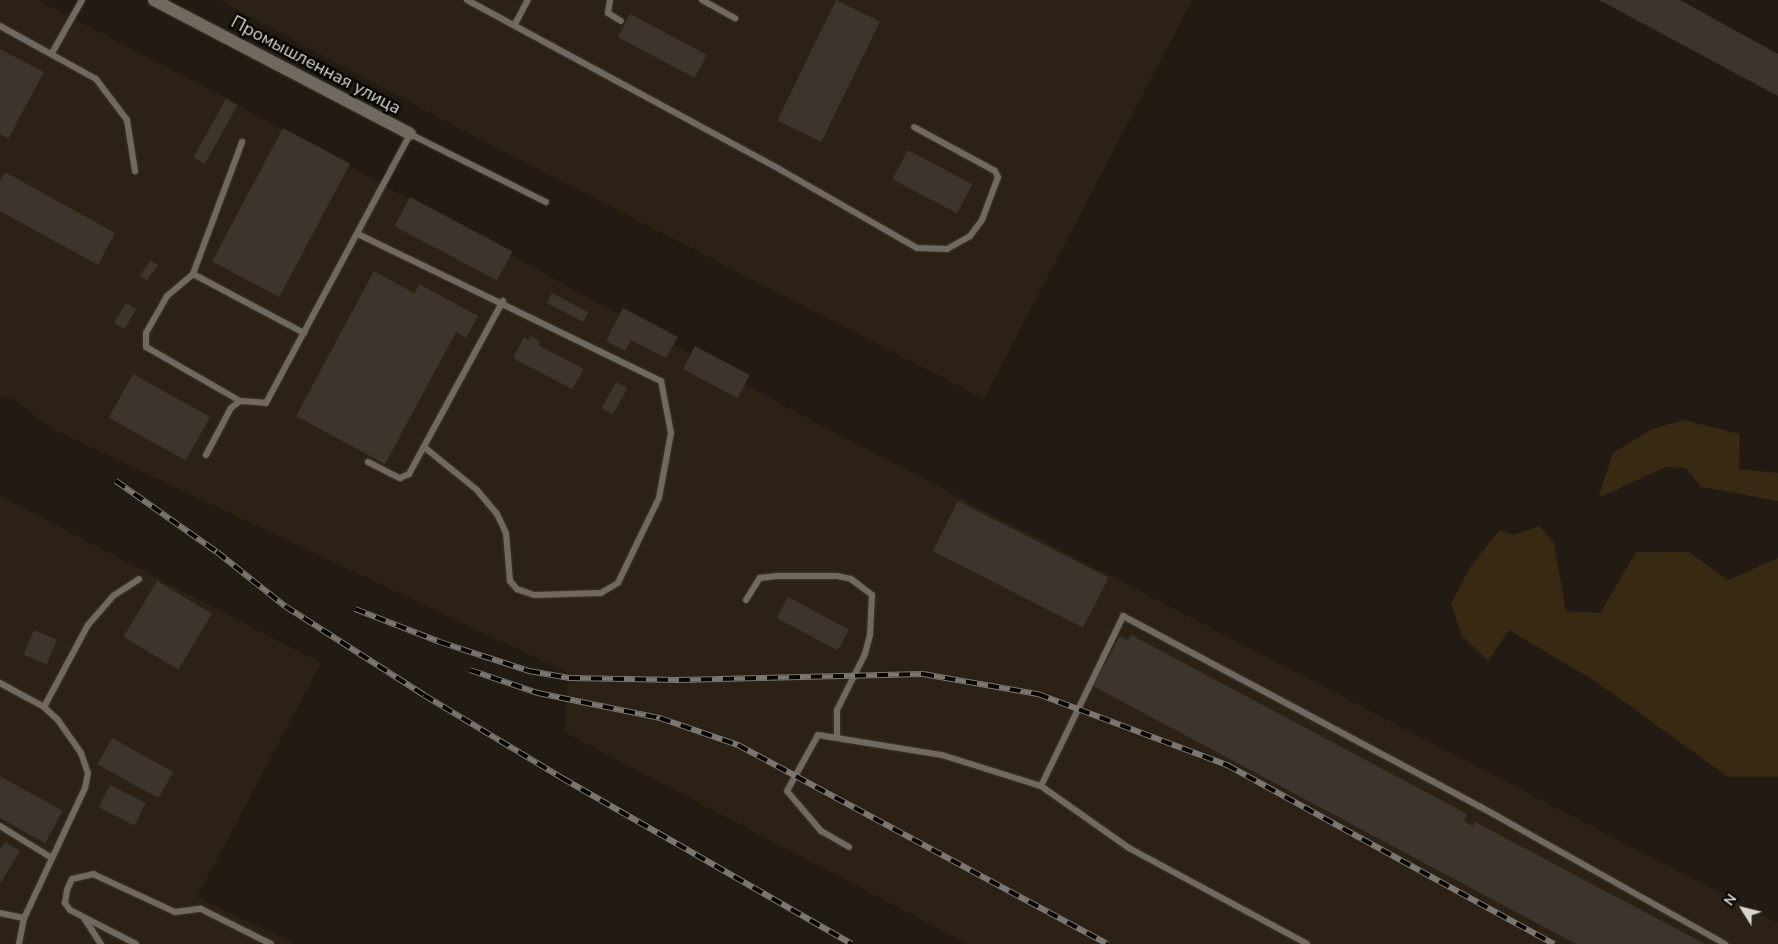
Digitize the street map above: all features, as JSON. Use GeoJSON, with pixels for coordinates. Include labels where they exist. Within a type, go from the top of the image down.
{"type":"FeatureCollection","features":[{"type":"Feature","properties":{"kind":"street","name":"Промышленная улица"},"geometry":{"type":"LineString","coordinates":[[154,0],[410,134]]}},
{"type":"Feature","properties":{"kind":"lane"},"geometry":{"type":"LineString","coordinates":[[52,53],[82,0]]}},
{"type":"Feature","properties":{"kind":"lane"},"geometry":{"type":"LineString","coordinates":[[467,0],[515,24],[917,248],[947,250],[970,236],[982,220],[998,177],[995,170],[914,126]]}},
{"type":"Feature","properties":{"kind":"lane"},"geometry":{"type":"LineString","coordinates":[[515,24],[528,0]]}},
{"type":"Feature","properties":{"kind":"lane"},"geometry":{"type":"LineString","coordinates":[[610,0],[608,13],[622,21]]}},
{"type":"Feature","properties":{"kind":"lane"},"geometry":{"type":"LineString","coordinates":[[702,0],[735,18]]}},
{"type":"Feature","properties":{"kind":"lane"},"geometry":{"type":"LineString","coordinates":[[0,26],[96,78],[127,120],[135,170]]}},
{"type":"Feature","properties":{"kind":"lane"},"geometry":{"type":"LineString","coordinates":[[242,142],[193,274],[166,296],[146,333],[146,347],[240,401],[266,403],[410,134],[546,202]]}},
{"type":"Feature","properties":{"kind":"lane"},"geometry":{"type":"LineString","coordinates":[[358,234],[503,301],[661,381],[672,433],[659,498],[618,583],[602,593],[534,595],[517,590],[510,581],[506,533],[497,514],[477,490],[424,447]]}},
{"type":"Feature","properties":{"kind":"lane"},"geometry":{"type":"LineString","coordinates":[[193,274],[304,333]]}},
{"type":"Feature","properties":{"kind":"lane"},"geometry":{"type":"LineString","coordinates":[[368,462],[400,478],[408,474],[503,301]]}},
{"type":"Feature","properties":{"kind":"lane"},"geometry":{"type":"LineString","coordinates":[[206,455],[231,408],[240,401]]}},
{"type":"Feature","properties":{"kind":"lane"},"geometry":{"type":"LineString","coordinates":[[746,600],[760,578],[777,576],[837,576],[851,579],[872,596],[870,635],[865,654],[837,710],[837,737]]}},
{"type":"Feature","properties":{"kind":"lane"},"geometry":{"type":"LineString","coordinates":[[44,707],[88,625],[113,596],[139,580]]}},
{"type":"Feature","properties":{"kind":"lane"},"geometry":{"type":"LineString","coordinates":[[1041,786],[1122,616],[1481,807],[1725,944]]}},
{"type":"Feature","properties":{"kind":"lane"},"geometry":{"type":"LineString","coordinates":[[0,683],[44,707],[71,735],[88,773],[85,788],[24,918],[19,944]]}},
{"type":"Feature","properties":{"kind":"lane"},"geometry":{"type":"LineString","coordinates":[[849,847],[821,831],[786,791],[818,735],[942,755],[1041,786],[1129,848],[1307,944]]}},
{"type":"Feature","properties":{"kind":"lane"},"geometry":{"type":"LineString","coordinates":[[0,826],[52,858]]}},
{"type":"Feature","properties":{"kind":"lane"},"geometry":{"type":"LineString","coordinates":[[136,944],[70,910],[65,903],[66,890],[72,879],[93,874],[175,912],[201,908],[271,944]]}},
{"type":"Feature","properties":{"kind":"lane"},"geometry":{"type":"LineString","coordinates":[[0,913],[24,918]]}},
{"type":"Feature","properties":{"kind":"lane"},"geometry":{"type":"LineString","coordinates":[[84,917],[101,944]]}},
{"type":"Feature","properties":{"kind":"shaded area"},"geometry":{"type":"Polygon","coordinates":[[[0,0],[38,0],[222,96],[807,418],[1778,923],[1778,944],[968,944],[564,732],[568,673],[48,427],[13,398],[0,397],[0,0]]]}},
{"type":"Feature","properties":{"kind":"shaded area"},"geometry":{"type":"Polygon","coordinates":[[[219,0],[1192,0],[984,399],[441,119],[219,0]]]}},
{"type":"Feature","properties":{"kind":"shaded area"},"geometry":{"type":"Polygon","coordinates":[[[1684,420],[1740,434],[1739,469],[1778,473],[1778,501],[1701,487],[1686,468],[1666,467],[1598,498],[1613,453],[1652,429],[1684,420]]]}},
{"type":"Feature","properties":{"kind":"shaded area"},"geometry":{"type":"Polygon","coordinates":[[[0,496],[321,663],[197,897],[295,944],[0,944],[0,496]]]}},
{"type":"Feature","properties":{"kind":"shaded area"},"geometry":{"type":"Polygon","coordinates":[[[1540,526],[1554,543],[1566,611],[1600,613],[1636,552],[1689,552],[1728,580],[1778,558],[1778,777],[1728,777],[1598,683],[1509,630],[1488,661],[1462,636],[1451,604],[1469,569],[1499,530],[1514,535],[1540,526]]]}},
{"type":"Feature","properties":{"kind":"building"},"geometry":{"type":"Polygon","coordinates":[[[836,0],[880,21],[821,142],[777,120],[836,0]]]}},
{"type":"Feature","properties":{"kind":"building"},"geometry":{"type":"Polygon","coordinates":[[[1599,0],[1680,0],[1778,54],[1778,96],[1599,0]]]}},
{"type":"Feature","properties":{"kind":"building"},"geometry":{"type":"Polygon","coordinates":[[[630,14],[707,55],[695,78],[618,37],[630,14]]]}},
{"type":"Feature","properties":{"kind":"building"},"geometry":{"type":"Polygon","coordinates":[[[0,49],[44,72],[8,139],[0,134],[0,49]]]}},
{"type":"Feature","properties":{"kind":"building"},"geometry":{"type":"Polygon","coordinates":[[[226,99],[237,105],[205,164],[194,158],[226,99]]]}},
{"type":"Feature","properties":{"kind":"building"},"geometry":{"type":"Polygon","coordinates":[[[283,128],[350,164],[279,297],[212,261],[283,128]]]}},
{"type":"Feature","properties":{"kind":"building"},"geometry":{"type":"Polygon","coordinates":[[[908,150],[972,184],[957,213],[893,179],[908,150]]]}},
{"type":"Feature","properties":{"kind":"building"},"geometry":{"type":"Polygon","coordinates":[[[5,172],[115,233],[98,265],[0,211],[0,181],[5,172]]]}},
{"type":"Feature","properties":{"kind":"building"},"geometry":{"type":"Polygon","coordinates":[[[410,197],[512,251],[497,281],[395,226],[410,197]]]}},
{"type":"Feature","properties":{"kind":"building"},"geometry":{"type":"Polygon","coordinates":[[[151,260],[158,265],[147,281],[140,275],[151,260]]]}},
{"type":"Feature","properties":{"kind":"building"},"geometry":{"type":"Polygon","coordinates":[[[374,271],[414,293],[419,284],[478,316],[466,338],[456,332],[385,464],[296,416],[374,271]]]}},
{"type":"Feature","properties":{"kind":"building"},"geometry":{"type":"Polygon","coordinates":[[[552,293],[588,312],[583,322],[547,303],[552,293]]]}},
{"type":"Feature","properties":{"kind":"building"},"geometry":{"type":"Polygon","coordinates":[[[126,303],[136,309],[124,329],[114,323],[126,303]]]}},
{"type":"Feature","properties":{"kind":"building"},"geometry":{"type":"Polygon","coordinates":[[[623,308],[678,337],[666,358],[631,340],[625,351],[606,341],[623,308]]]}},
{"type":"Feature","properties":{"kind":"building"},"geometry":{"type":"Polygon","coordinates":[[[530,336],[540,341],[538,345],[584,369],[572,389],[513,358],[524,337],[529,340],[530,336]]]}},
{"type":"Feature","properties":{"kind":"building"},"geometry":{"type":"Polygon","coordinates":[[[695,346],[750,375],[738,398],[683,369],[695,346]]]}},
{"type":"Feature","properties":{"kind":"building"},"geometry":{"type":"Polygon","coordinates":[[[133,374],[210,417],[186,460],[109,418],[133,374]]]}},
{"type":"Feature","properties":{"kind":"building"},"geometry":{"type":"Polygon","coordinates":[[[616,382],[627,388],[613,415],[601,408],[616,382]]]}},
{"type":"Feature","properties":{"kind":"building"},"geometry":{"type":"Polygon","coordinates":[[[958,501],[1109,578],[1083,628],[933,551],[958,501]]]}},
{"type":"Feature","properties":{"kind":"building"},"geometry":{"type":"Polygon","coordinates":[[[157,581],[212,614],[178,670],[124,637],[157,581]]]}},
{"type":"Feature","properties":{"kind":"building"},"geometry":{"type":"Polygon","coordinates":[[[788,597],[849,629],[838,651],[777,618],[788,597]]]}},
{"type":"Feature","properties":{"kind":"building"},"geometry":{"type":"Polygon","coordinates":[[[34,630],[57,640],[46,665],[23,655],[34,630]]]}},
{"type":"Feature","properties":{"kind":"building"},"geometry":{"type":"Polygon","coordinates":[[[1131,635],[1467,814],[1464,821],[1473,826],[1475,822],[1705,944],[1576,944],[1093,686],[1120,636],[1128,640],[1131,635]]]}},
{"type":"Feature","properties":{"kind":"building"},"geometry":{"type":"Polygon","coordinates":[[[112,738],[173,772],[159,798],[97,764],[112,738]]]}},
{"type":"Feature","properties":{"kind":"building"},"geometry":{"type":"Polygon","coordinates":[[[0,776],[63,811],[45,843],[0,818],[0,776]]]}},
{"type":"Feature","properties":{"kind":"building"},"geometry":{"type":"Polygon","coordinates":[[[110,785],[146,803],[134,825],[99,807],[110,785]]]}},
{"type":"Feature","properties":{"kind":"building"},"geometry":{"type":"Polygon","coordinates":[[[5,842],[20,851],[0,884],[0,850],[5,842]]]}},
{"type":"Feature","properties":{"kind":"railway"},"geometry":{"type":"LineString","coordinates":[[116,481],[217,552],[285,606],[424,695],[562,778],[852,944]]}},
{"type":"Feature","properties":{"kind":"railway"},"geometry":{"type":"LineString","coordinates":[[355,609],[440,642],[529,671],[569,678],[679,680],[923,674],[1038,694],[1227,765],[1554,944]]}},
{"type":"Feature","properties":{"kind":"railway"},"geometry":{"type":"LineString","coordinates":[[470,670],[538,693],[660,718],[738,745],[1108,944]]}}]}
